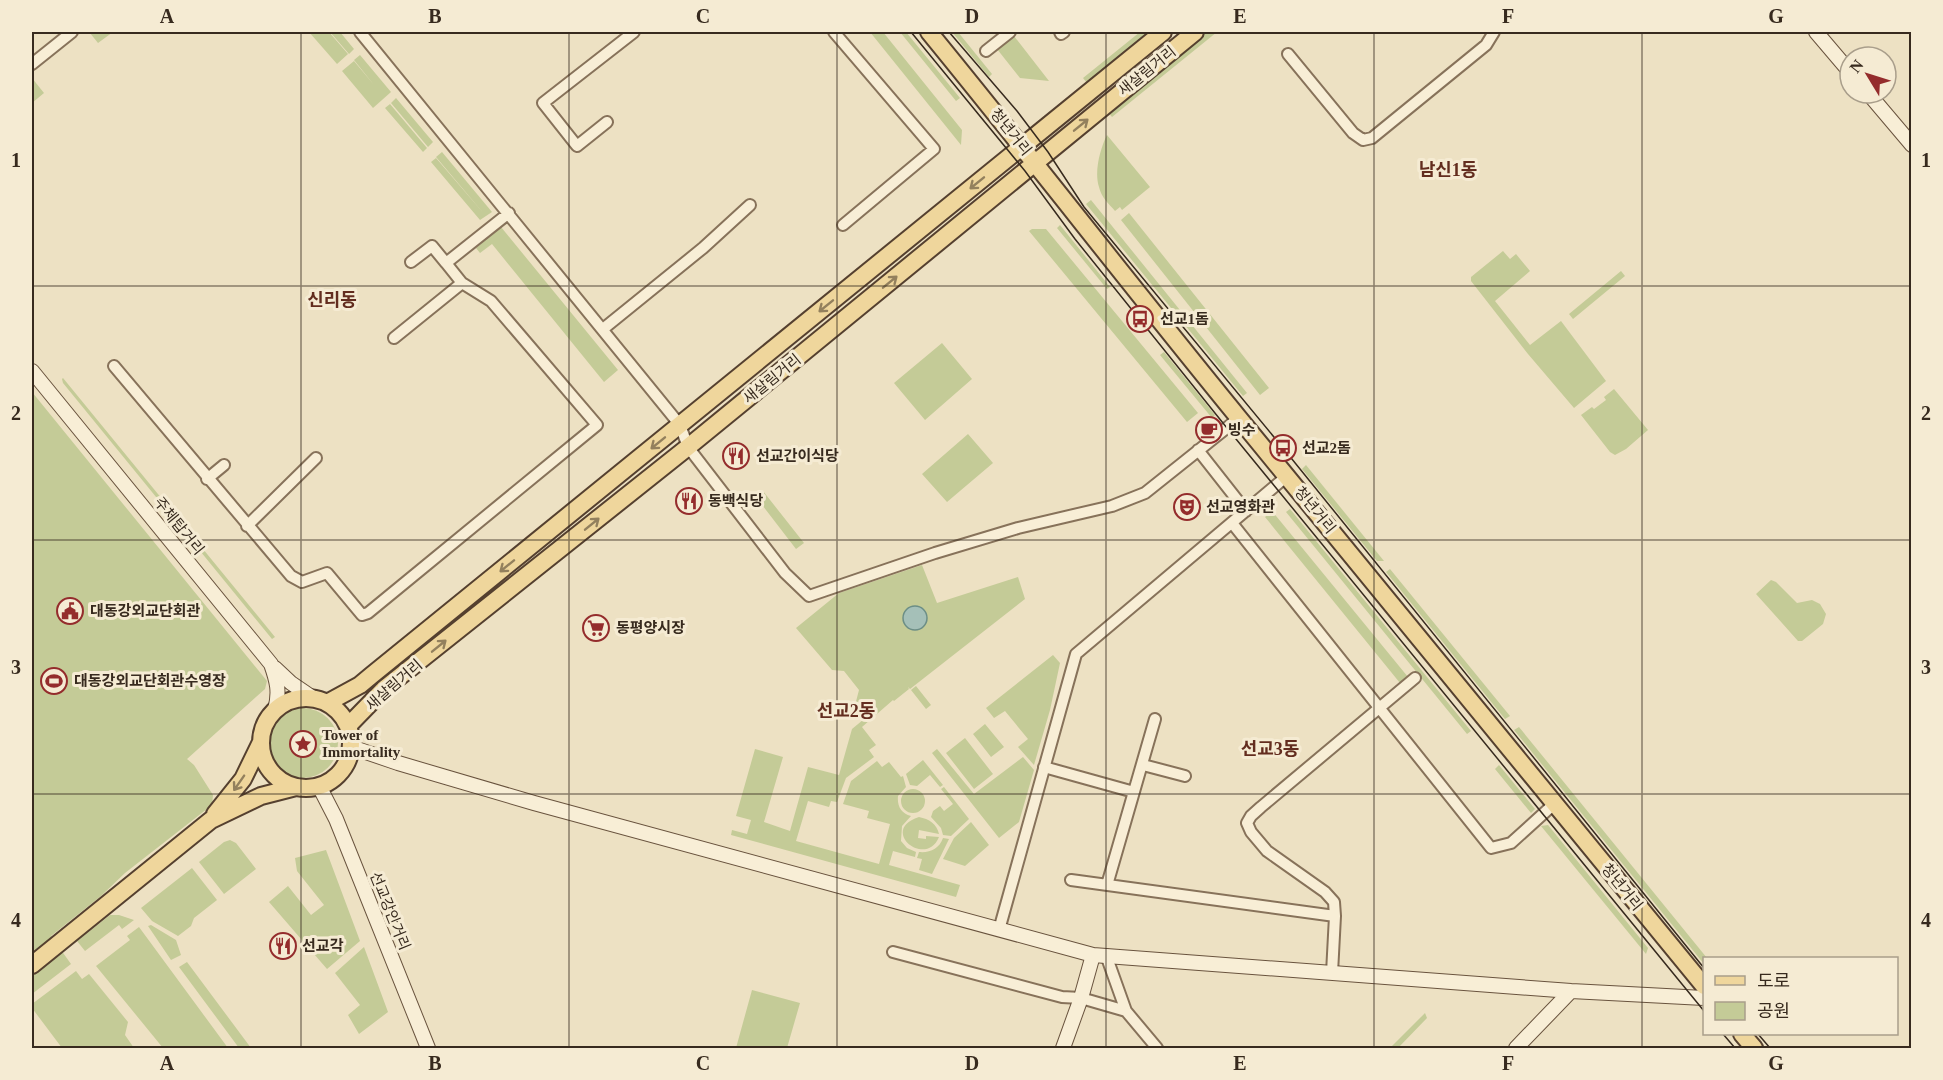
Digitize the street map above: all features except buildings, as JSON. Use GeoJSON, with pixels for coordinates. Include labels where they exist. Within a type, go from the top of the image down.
{"type":"FeatureCollection","features":[{"type":"Feature","properties":{"kind":"main road","name":"청년거리"},"geometry":{"type":"LineString","coordinates":[[929,32],[1239,418],[1703,985]]}},
{"type":"Feature","properties":{"kind":"main road","name":"새살림거리"},"geometry":{"type":"LineString","coordinates":[[275,710],[299,698],[320,700],[360,685],[1163,32]]}},
{"type":"Feature","properties":{"kind":"main road","name":"새살림거리"},"geometry":{"type":"LineString","coordinates":[[348,726],[384,689],[688,447],[1195,32]]}},
{"type":"Feature","properties":{"kind":"main road"},"geometry":{"type":"LineString","coordinates":[[1816,32],[1838,58]]}},
{"type":"Feature","properties":{"kind":"main road"},"geometry":{"type":"LineString","coordinates":[[1878,105],[1911,145]]}},
{"type":"Feature","properties":{"kind":"main road","name":"주체탑거리"},"geometry":{"type":"LineString","coordinates":[[32,371],[271,664],[278,683],[279,696],[275,710]]}},
{"type":"Feature","properties":{"kind":"main road"},"geometry":{"type":"LineString","coordinates":[[261,742],[262,754],[274,775],[284,783],[308,788],[331,781],[341,772],[348,760],[351,747],[348,726],[340,713],[291,683],[271,664]]}},
{"type":"Feature","properties":{"kind":"main road"},"geometry":{"type":"LineString","coordinates":[[32,965],[211,820],[243,779],[261,742],[265,724],[275,710]]}},
{"type":"Feature","properties":{"kind":"main road"},"geometry":{"type":"LineString","coordinates":[[351,747],[534,803],[999,930],[1100,955],[1570,991],[1703,998]]}},
{"type":"Feature","properties":{"kind":"main road","name":"선교강안거리"},"geometry":{"type":"LineString","coordinates":[[319,786],[336,819],[428,1048]]}},
{"type":"Feature","properties":{"kind":"main road"},"geometry":{"type":"LineString","coordinates":[[211,820],[261,796],[296,787]]}},
{"type":"Feature","properties":{"kind":"main road"},"geometry":{"type":"LineString","coordinates":[[1064,1048],[1081,998],[1100,955]]}},
{"type":"Feature","properties":{"kind":"main road"},"geometry":{"type":"LineString","coordinates":[[1516,1048],[1570,991]]}},
{"type":"Feature","properties":{"kind":"main road"},"geometry":{"type":"LineString","coordinates":[[1743,1035],[1754,1048]]}},
{"type":"Feature","properties":{"kind":"street"},"geometry":{"type":"LineString","coordinates":[[32,64],[72,32]]}},
{"type":"Feature","properties":{"kind":"street"},"geometry":{"type":"LineString","coordinates":[[360,32],[680,425],[688,447],[785,573],[809,596],[945,550],[1018,528],[1123,502],[1145,493],[1239,418]]}},
{"type":"Feature","properties":{"kind":"street"},"geometry":{"type":"LineString","coordinates":[[607,122],[577,146],[543,103],[634,32]]}},
{"type":"Feature","properties":{"kind":"street"},"geometry":{"type":"LineString","coordinates":[[834,32],[934,149],[843,225]]}},
{"type":"Feature","properties":{"kind":"street"},"geometry":{"type":"LineString","coordinates":[[986,51],[1010,32]]}},
{"type":"Feature","properties":{"kind":"street"},"geometry":{"type":"LineString","coordinates":[[1288,54],[1353,133],[1363,140],[1372,138],[1486,45],[1494,32]]}},
{"type":"Feature","properties":{"kind":"street"},"geometry":{"type":"LineString","coordinates":[[603,329],[703,248],[750,205]]}},
{"type":"Feature","properties":{"kind":"street"},"geometry":{"type":"LineString","coordinates":[[446,263],[509,213]]}},
{"type":"Feature","properties":{"kind":"street"},"geometry":{"type":"LineString","coordinates":[[114,366],[291,576],[302,582],[327,573],[362,615],[369,613],[597,425],[491,301],[462,283],[432,246],[411,262]]}},
{"type":"Feature","properties":{"kind":"street"},"geometry":{"type":"LineString","coordinates":[[394,338],[462,283]]}},
{"type":"Feature","properties":{"kind":"street"},"geometry":{"type":"LineString","coordinates":[[1198,450],[1246,511]]}},
{"type":"Feature","properties":{"kind":"street"},"geometry":{"type":"LineString","coordinates":[[247,526],[316,458]]}},
{"type":"Feature","properties":{"kind":"street"},"geometry":{"type":"LineString","coordinates":[[207,479],[224,465]]}},
{"type":"Feature","properties":{"kind":"street"},"geometry":{"type":"LineString","coordinates":[[999,930],[1076,654],[1287,476]]}},
{"type":"Feature","properties":{"kind":"street"},"geometry":{"type":"LineString","coordinates":[[1232,523],[1491,848],[1510,843],[1554,804]]}},
{"type":"Feature","properties":{"kind":"street"},"geometry":{"type":"LineString","coordinates":[[1332,973],[1334,902],[1325,892],[1267,851],[1251,832],[1247,823],[1261,807],[1415,678]]}},
{"type":"Feature","properties":{"kind":"street"},"geometry":{"type":"LineString","coordinates":[[1107,885],[1155,719]]}},
{"type":"Feature","properties":{"kind":"street"},"geometry":{"type":"LineString","coordinates":[[1143,765],[1185,776]]}},
{"type":"Feature","properties":{"kind":"street"},"geometry":{"type":"LineString","coordinates":[[1044,767],[1134,792]]}},
{"type":"Feature","properties":{"kind":"street"},"geometry":{"type":"LineString","coordinates":[[1071,880],[1335,915]]}},
{"type":"Feature","properties":{"kind":"street"},"geometry":{"type":"LineString","coordinates":[[893,952],[1062,997],[1081,998],[1126,1011]]}},
{"type":"Feature","properties":{"kind":"street"},"geometry":{"type":"LineString","coordinates":[[1100,955],[1126,1011],[1157,1048]]}},
{"type":"Feature","properties":{"kind":"green space"},"geometry":{"type":"Polygon","coordinates":[[[91,32],[113,32],[98,43],[91,32]]]}},
{"type":"Feature","properties":{"kind":"green space"},"geometry":{"type":"Polygon","coordinates":[[[309,32],[329,32],[348,54],[337,64],[309,32]]]}},
{"type":"Feature","properties":{"kind":"green space"},"geometry":{"type":"Polygon","coordinates":[[[330,32],[340,32],[354,49],[349,54],[330,32]]]}},
{"type":"Feature","properties":{"kind":"green space"},"geometry":{"type":"Polygon","coordinates":[[[870,32],[883,32],[962,130],[961,145],[870,32]]]}},
{"type":"Feature","properties":{"kind":"green space"},"geometry":{"type":"Polygon","coordinates":[[[900,32],[906,32],[960,98],[956,101],[900,32]]]}},
{"type":"Feature","properties":{"kind":"green space"},"geometry":{"type":"Polygon","coordinates":[[[952,32],[958,32],[992,74],[989,77],[952,32]]]}},
{"type":"Feature","properties":{"kind":"green space"},"geometry":{"type":"Polygon","coordinates":[[[1140,32],[1149,32],[1087,83],[1083,78],[1140,32]]]}},
{"type":"Feature","properties":{"kind":"green space"},"geometry":{"type":"Polygon","coordinates":[[[1203,32],[1217,32],[1112,117],[1106,110],[1203,32]]]}},
{"type":"Feature","properties":{"kind":"green space"},"geometry":{"type":"Polygon","coordinates":[[[1014,36],[1049,81],[1020,78],[997,49],[1014,36]]]}},
{"type":"Feature","properties":{"kind":"green space"},"geometry":{"type":"Polygon","coordinates":[[[360,55],[391,92],[373,108],[342,71],[354,61],[374,85],[354,60],[360,55]]]}},
{"type":"Feature","properties":{"kind":"green space"},"geometry":{"type":"Polygon","coordinates":[[[32,78],[44,93],[32,103],[32,78]]]}},
{"type":"Feature","properties":{"kind":"green space"},"geometry":{"type":"Polygon","coordinates":[[[396,98],[433,142],[428,147],[391,103],[396,98]]]}},
{"type":"Feature","properties":{"kind":"green space"},"geometry":{"type":"Polygon","coordinates":[[[390,104],[427,148],[423,152],[385,108],[390,104]]]}},
{"type":"Feature","properties":{"kind":"green space"},"geometry":{"type":"Polygon","coordinates":[[[1107,135],[1150,187],[1122,210],[1120,207],[1115,211],[1108,203],[1100,191],[1098,181],[1098,161],[1107,135]]]}},
{"type":"Feature","properties":{"kind":"green space"},"geometry":{"type":"Polygon","coordinates":[[[442,152],[492,212],[480,220],[431,162],[436,158],[485,215],[436,157],[442,152]]]}},
{"type":"Feature","properties":{"kind":"green space"},"geometry":{"type":"Polygon","coordinates":[[[1091,200],[1247,393],[1243,396],[1086,204],[1091,200]]]}},
{"type":"Feature","properties":{"kind":"green space"},"geometry":{"type":"Polygon","coordinates":[[[1129,213],[1269,388],[1260,395],[1121,220],[1129,213]]]}},
{"type":"Feature","properties":{"kind":"green space"},"geometry":{"type":"Polygon","coordinates":[[[1060,225],[1110,287],[1107,289],[1057,228],[1060,225]]]}},
{"type":"Feature","properties":{"kind":"green space"},"geometry":{"type":"Polygon","coordinates":[[[501,227],[618,370],[604,382],[492,244],[480,253],[476,248],[501,227]]]}},
{"type":"Feature","properties":{"kind":"green space"},"geometry":{"type":"Polygon","coordinates":[[[1046,229],[1198,413],[1187,422],[1029,231],[1046,229]]]}},
{"type":"Feature","properties":{"kind":"green space"},"geometry":{"type":"Polygon","coordinates":[[[1503,251],[1510,259],[1516,254],[1530,271],[1495,301],[1530,345],[1561,321],[1606,381],[1574,408],[1471,281],[1471,277],[1503,251]]]}},
{"type":"Feature","properties":{"kind":"green space"},"geometry":{"type":"Polygon","coordinates":[[[1621,271],[1625,276],[1573,319],[1569,314],[1621,271]]]}},
{"type":"Feature","properties":{"kind":"green space"},"geometry":{"type":"Polygon","coordinates":[[[942,343],[972,379],[925,420],[894,383],[942,343]]]}},
{"type":"Feature","properties":{"kind":"green space"},"geometry":{"type":"Polygon","coordinates":[[[1164,352],[1215,415],[1212,418],[1160,355],[1164,352]]]}},
{"type":"Feature","properties":{"kind":"green space"},"geometry":{"type":"Polygon","coordinates":[[[63,378],[275,637],[272,639],[63,383],[63,378]]]}},
{"type":"Feature","properties":{"kind":"green space"},"geometry":{"type":"Polygon","coordinates":[[[1614,389],[1648,430],[1626,449],[1615,455],[1610,452],[1581,415],[1606,400],[1604,397],[1614,389]]]}},
{"type":"Feature","properties":{"kind":"green space"},"geometry":{"type":"Polygon","coordinates":[[[32,392],[267,681],[265,689],[187,759],[194,765],[213,795],[212,805],[125,873],[101,896],[51,936],[71,964],[32,994],[32,392]]]}},
{"type":"Feature","properties":{"kind":"green space"},"geometry":{"type":"Polygon","coordinates":[[[968,434],[993,463],[947,502],[922,474],[968,434]]]}},
{"type":"Feature","properties":{"kind":"green space"},"geometry":{"type":"Polygon","coordinates":[[[1306,465],[1384,561],[1377,561],[1302,469],[1306,465]]]}},
{"type":"Feature","properties":{"kind":"green space"},"geometry":{"type":"Polygon","coordinates":[[[763,491],[804,543],[796,549],[756,497],[763,491]]]}},
{"type":"Feature","properties":{"kind":"green space"},"geometry":{"type":"Polygon","coordinates":[[[1290,509],[1471,731],[1467,734],[1286,512],[1290,509]]]}},
{"type":"Feature","properties":{"kind":"green space"},"geometry":{"type":"Polygon","coordinates":[[[1272,511],[1408,677],[1400,683],[1265,517],[1272,511]]]}},
{"type":"Feature","properties":{"kind":"green space"},"geometry":{"type":"Polygon","coordinates":[[[922,565],[937,603],[1018,577],[1025,599],[910,689],[908,687],[909,689],[862,727],[876,745],[869,750],[874,757],[846,778],[837,802],[831,801],[829,807],[808,801],[796,841],[879,864],[890,824],[867,818],[869,811],[843,804],[851,781],[877,761],[882,767],[889,762],[901,777],[903,776],[906,787],[898,796],[898,803],[902,811],[911,816],[902,826],[901,841],[907,848],[916,852],[915,857],[893,851],[889,865],[960,885],[956,897],[731,835],[732,830],[747,834],[751,820],[736,816],[755,749],[783,757],[764,822],[790,831],[808,767],[839,775],[852,729],[875,710],[872,706],[861,714],[853,713],[859,690],[844,671],[832,670],[796,628],[839,593],[922,565]]]}},
{"type":"Feature","properties":{"kind":"green space"},"geometry":{"type":"Polygon","coordinates":[[[1390,569],[1510,716],[1505,719],[1386,572],[1390,569]]]}},
{"type":"Feature","properties":{"kind":"green space"},"geometry":{"type":"Polygon","coordinates":[[[1771,580],[1776,582],[1797,603],[1812,600],[1820,604],[1826,614],[1823,624],[1802,641],[1798,641],[1756,594],[1771,580]]]}},
{"type":"Feature","properties":{"kind":"green space"},"geometry":{"type":"Polygon","coordinates":[[[1053,655],[1060,663],[1050,710],[1034,765],[1018,747],[1028,739],[1005,711],[994,718],[986,708],[1053,655]]]}},
{"type":"Feature","properties":{"kind":"green space"},"geometry":{"type":"Polygon","coordinates":[[[916,686],[931,705],[926,709],[911,690],[916,686]]]}},
{"type":"Feature","properties":{"kind":"green space"},"geometry":{"type":"Polygon","coordinates":[[[303,708],[316,711],[328,718],[335,730],[338,743],[335,756],[328,768],[316,775],[303,778],[290,775],[278,768],[271,756],[268,743],[271,730],[278,718],[290,711],[303,708]]]}},
{"type":"Feature","properties":{"kind":"green space"},"geometry":{"type":"Polygon","coordinates":[[[985,724],[1004,747],[991,757],[973,734],[985,724]]]}},
{"type":"Feature","properties":{"kind":"green space"},"geometry":{"type":"Polygon","coordinates":[[[1519,727],[1706,957],[1703,957],[1703,963],[1514,730],[1519,727]]]}},
{"type":"Feature","properties":{"kind":"green space"},"geometry":{"type":"Polygon","coordinates":[[[965,738],[993,774],[974,789],[946,753],[965,738]]]}},
{"type":"Feature","properties":{"kind":"green space"},"geometry":{"type":"Polygon","coordinates":[[[937,749],[974,794],[1023,757],[1034,770],[1019,822],[999,838],[932,753],[937,749]]]}},
{"type":"Feature","properties":{"kind":"green space"},"geometry":{"type":"Polygon","coordinates":[[[923,760],[943,785],[940,787],[930,775],[917,786],[910,785],[906,774],[923,760]]]}},
{"type":"Feature","properties":{"kind":"green space"},"geometry":{"type":"Polygon","coordinates":[[[1499,765],[1535,809],[1531,813],[1495,769],[1499,765]]]}},
{"type":"Feature","properties":{"kind":"green space"},"geometry":{"type":"Polygon","coordinates":[[[944,787],[969,819],[951,836],[943,835],[941,828],[931,817],[933,811],[940,806],[944,811],[953,804],[941,789],[944,787]]]}},
{"type":"Feature","properties":{"kind":"green space"},"geometry":{"type":"Polygon","coordinates":[[[913,789],[918,790],[924,796],[924,806],[918,812],[913,813],[908,812],[902,806],[901,801],[902,796],[908,790],[913,789]]]}},
{"type":"Feature","properties":{"kind":"green space"},"geometry":{"type":"Polygon","coordinates":[[[919,817],[932,822],[939,834],[919,830],[918,838],[939,837],[933,846],[925,849],[909,844],[904,837],[903,830],[908,823],[919,817]]]}},
{"type":"Feature","properties":{"kind":"green space"},"geometry":{"type":"Polygon","coordinates":[[[971,822],[989,845],[965,866],[943,859],[954,838],[971,822]]]}},
{"type":"Feature","properties":{"kind":"green space"},"geometry":{"type":"Polygon","coordinates":[[[1548,825],[1648,948],[1646,954],[1541,826],[1548,825]]]}},
{"type":"Feature","properties":{"kind":"green space"},"geometry":{"type":"Polygon","coordinates":[[[943,838],[949,839],[932,874],[919,870],[922,859],[917,858],[919,852],[934,850],[943,838]]]}},
{"type":"Feature","properties":{"kind":"green space"},"geometry":{"type":"Polygon","coordinates":[[[230,840],[236,843],[256,869],[224,894],[199,862],[224,842],[230,840]]]}},
{"type":"Feature","properties":{"kind":"green space"},"geometry":{"type":"Polygon","coordinates":[[[326,850],[360,941],[327,969],[269,902],[288,886],[311,915],[324,905],[297,871],[295,858],[326,850]]]}},
{"type":"Feature","properties":{"kind":"green space"},"geometry":{"type":"Polygon","coordinates":[[[192,868],[217,900],[194,918],[191,926],[178,936],[152,921],[141,908],[192,868]]]}},
{"type":"Feature","properties":{"kind":"green space"},"geometry":{"type":"Polygon","coordinates":[[[110,915],[119,915],[134,920],[122,929],[119,925],[85,951],[77,941],[110,915]]]}},
{"type":"Feature","properties":{"kind":"green space"},"geometry":{"type":"Polygon","coordinates":[[[151,925],[176,940],[181,955],[171,960],[148,926],[151,925]]]}},
{"type":"Feature","properties":{"kind":"green space"},"geometry":{"type":"Polygon","coordinates":[[[139,927],[228,1048],[163,1048],[96,966],[130,940],[127,936],[139,927]]]}},
{"type":"Feature","properties":{"kind":"green space"},"geometry":{"type":"Polygon","coordinates":[[[364,947],[388,1012],[359,1034],[348,1015],[360,1005],[335,973],[364,947]]]}},
{"type":"Feature","properties":{"kind":"green space"},"geometry":{"type":"Polygon","coordinates":[[[187,962],[251,1048],[239,1048],[179,967],[187,962]]]}},
{"type":"Feature","properties":{"kind":"green space"},"geometry":{"type":"Polygon","coordinates":[[[76,971],[82,979],[89,974],[128,1022],[125,1035],[134,1048],[62,1048],[32,1008],[32,1004],[76,971]]]}},
{"type":"Feature","properties":{"kind":"green space"},"geometry":{"type":"Polygon","coordinates":[[[752,990],[800,1003],[787,1048],[736,1048],[752,990]]]}},
{"type":"Feature","properties":{"kind":"green space"},"geometry":{"type":"Polygon","coordinates":[[[1425,1013],[1427,1018],[1398,1048],[1390,1048],[1425,1013]]]}},
{"type":"Feature","properties":{"kind":"water"},"geometry":{"type":"Polygon","coordinates":[[[915,606],[923,610],[927,618],[923,626],[915,630],[907,626],[903,618],[907,610],[915,606]]]}},
{"type":"Feature","properties":{"kind":"tram line"},"geometry":{"type":"LineString","coordinates":[[911,32],[1025,171],[1075,239],[1227,428],[1703,1010]]}},
{"type":"Feature","properties":{"kind":"tram line"},"geometry":{"type":"LineString","coordinates":[[949,32],[1017,111],[1048,152],[1084,207],[1283,448],[1703,967]]}},
{"type":"Feature","properties":{"kind":"tram line"},"geometry":{"type":"LineString","coordinates":[[1724,1035],[1735,1048]]}},
{"type":"Feature","properties":{"kind":"tram line"},"geometry":{"type":"LineString","coordinates":[[1759,1035],[1770,1048]]}},
{"type":"Feature","properties":{"kind":"place","name":"선교1돔"},"geometry":{"type":"Point","coordinates":[1140,319]}},
{"type":"Feature","properties":{"kind":"place","name":"빙수"},"geometry":{"type":"Point","coordinates":[1209,430]}},
{"type":"Feature","properties":{"kind":"place","name":"선교2돔"},"geometry":{"type":"Point","coordinates":[1283,448]}},
{"type":"Feature","properties":{"kind":"place","name":"선교간이식당"},"geometry":{"type":"Point","coordinates":[736,456]}},
{"type":"Feature","properties":{"kind":"place","name":"동백식당"},"geometry":{"type":"Point","coordinates":[689,501]}},
{"type":"Feature","properties":{"kind":"place","name":"선교영화관"},"geometry":{"type":"Point","coordinates":[1187,507]}},
{"type":"Feature","properties":{"kind":"place","name":"대동강외교단회관"},"geometry":{"type":"Point","coordinates":[70,611]}},
{"type":"Feature","properties":{"kind":"place","name":"동평양시장"},"geometry":{"type":"Point","coordinates":[596,628]}},
{"type":"Feature","properties":{"kind":"place","name":"대동강외교단회관수영장"},"geometry":{"type":"Point","coordinates":[54,681]}},
{"type":"Feature","properties":{"kind":"place","name":"Tower of Immortality"},"geometry":{"type":"Point","coordinates":[303,744]}},
{"type":"Feature","properties":{"kind":"place","name":"선교각"},"geometry":{"type":"Point","coordinates":[283,946]}},
{"type":"Feature","properties":{"kind":"district","name":"남신1동"},"geometry":{"type":"Point","coordinates":[1448,170]}},
{"type":"Feature","properties":{"kind":"district","name":"신리동"},"geometry":{"type":"Point","coordinates":[332,300]}},
{"type":"Feature","properties":{"kind":"district","name":"선교2동"},"geometry":{"type":"Point","coordinates":[846,711]}},
{"type":"Feature","properties":{"kind":"district","name":"선교3동"},"geometry":{"type":"Point","coordinates":[1270,749]}}]}
